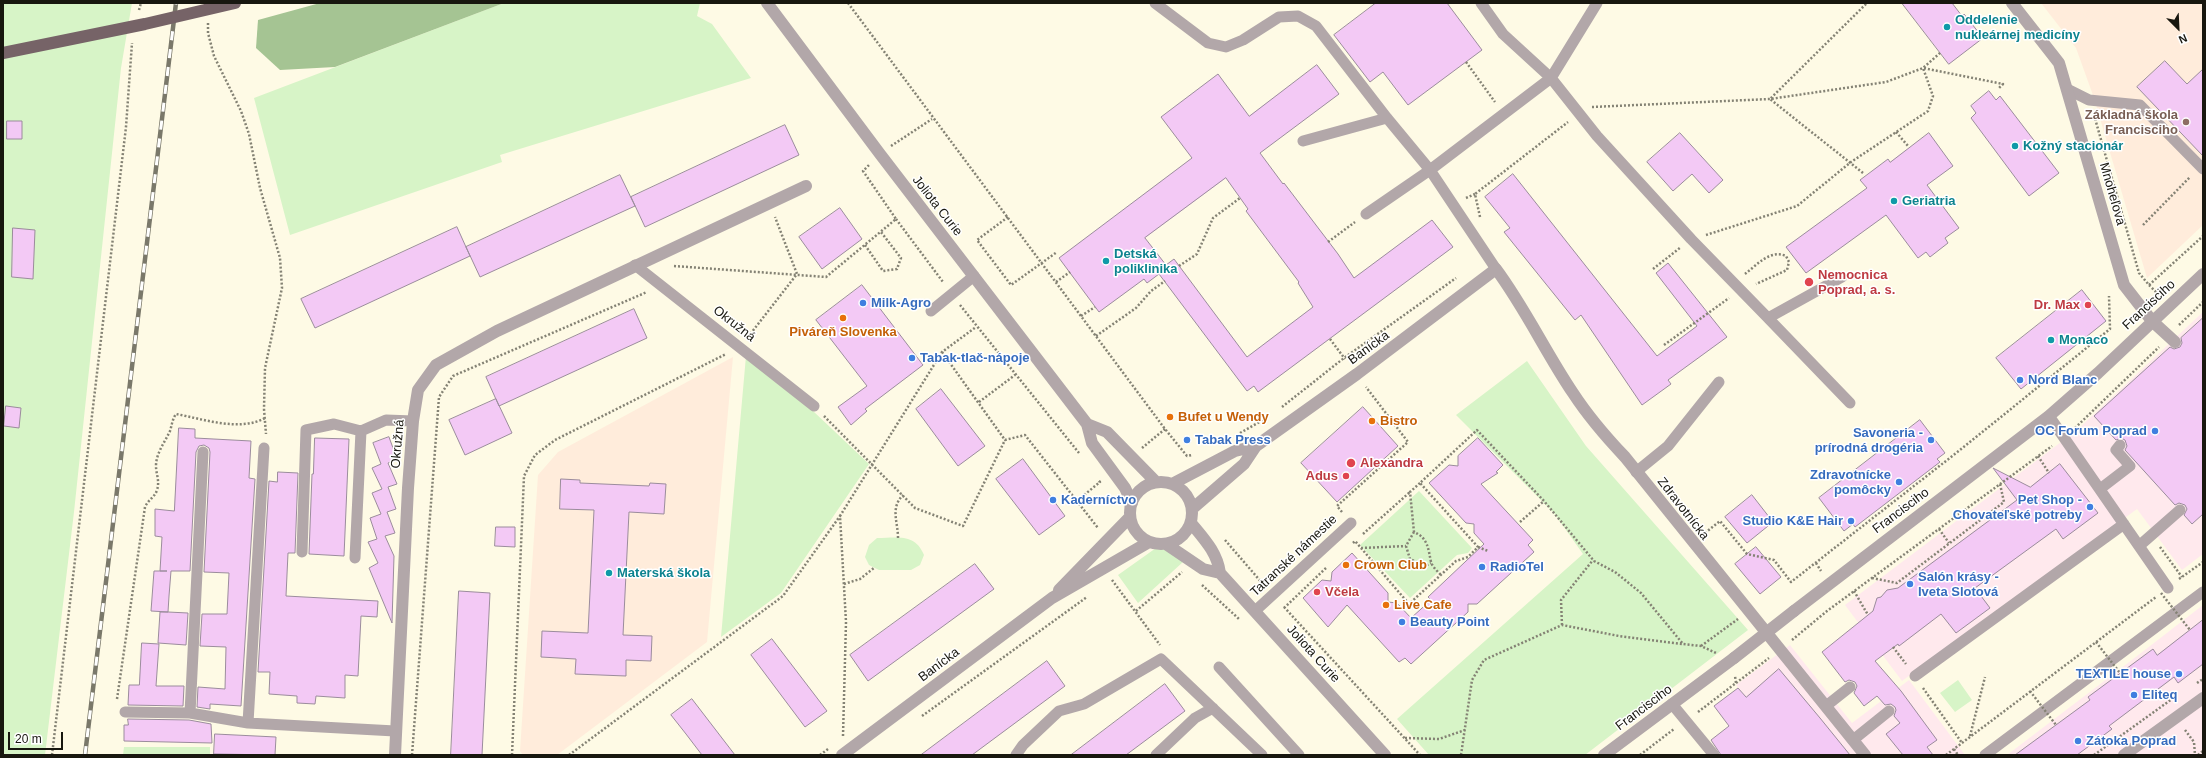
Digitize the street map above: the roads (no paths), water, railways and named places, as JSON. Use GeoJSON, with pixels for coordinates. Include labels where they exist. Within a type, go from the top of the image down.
{"type":"FeatureCollection","features":[{"type":"Feature","properties":{"kind":"main road"},"geometry":{"type":"LineString","coordinates":[[3,53],[145,24],[235,3]]}},
{"type":"Feature","properties":{"kind":"street","name":"Joliota Curie"},"geometry":{"type":"LineString","coordinates":[[767,3],[880,154],[1087,424],[1092,442],[1125,488],[1132,503]]}},
{"type":"Feature","properties":{"kind":"street","name":"Mnoheľova"},"geometry":{"type":"LineString","coordinates":[[2012,3],[2059,63],[2124,285],[2152,321],[2175,336]]}},
{"type":"Feature","properties":{"kind":"street","name":"Okružná"},"geometry":{"type":"LineString","coordinates":[[395,755],[395,731],[413,421],[418,390],[436,365],[497,331],[806,186]]}},
{"type":"Feature","properties":{"kind":"street","name":"Banícka"},"geometry":{"type":"LineString","coordinates":[[1192,509],[1244,464],[1256,446],[1357,374],[1496,269]]}},
{"type":"Feature","properties":{"kind":"street","name":"Zdravotnícka"},"geometry":{"type":"LineString","coordinates":[[1496,269],[1510,288],[1573,394],[1601,431],[1636,472],[1865,755]]}},
{"type":"Feature","properties":{"kind":"street","name":"Francisciho"},"geometry":{"type":"LineString","coordinates":[[1604,755],[1734,658],[2048,416],[2203,274]]}},
{"type":"Feature","properties":{"kind":"street"},"geometry":{"type":"LineString","coordinates":[[1087,424],[1107,432],[1156,482]]}},
{"type":"Feature","properties":{"kind":"street","name":"Banícka"},"geometry":{"type":"LineString","coordinates":[[1172,484],[1235,451],[1256,446]]}},
{"type":"Feature","properties":{"kind":"street"},"geometry":{"type":"LineString","coordinates":[[1166,544],[1182,537],[1191,522],[1192,509],[1186,493],[1172,484],[1156,482],[1141,490],[1132,503],[1130,517],[1136,531],[1149,542],[1166,544],[1203,569],[1220,573]]}},
{"type":"Feature","properties":{"kind":"street","name":"Banícka"},"geometry":{"type":"LineString","coordinates":[[1052,598],[1130,517]]}},
{"type":"Feature","properties":{"kind":"street","name":"Joliota Curie"},"geometry":{"type":"LineString","coordinates":[[1191,522],[1210,546],[1218,559],[1220,573],[1386,755]]}},
{"type":"Feature","properties":{"kind":"street","name":"Banícka"},"geometry":{"type":"LineString","coordinates":[[842,755],[1052,598],[1149,542]]}},
{"type":"Feature","properties":{"kind":"street"},"geometry":{"type":"LineString","coordinates":[[2124,755],[2203,698]]}},
{"type":"Feature","properties":{"kind":"lane"},"geometry":{"type":"LineString","coordinates":[[1155,3],[1208,43],[1226,46],[1243,40],[1279,17],[1298,16],[1316,26],[1387,118],[1430,170],[1496,269]]}},
{"type":"Feature","properties":{"kind":"lane"},"geometry":{"type":"LineString","coordinates":[[1481,3],[1503,34],[1551,78],[1578,114],[1691,239],[1850,403]]}},
{"type":"Feature","properties":{"kind":"lane"},"geometry":{"type":"LineString","coordinates":[[1366,214],[1430,170],[1551,78],[1597,3]]}},
{"type":"Feature","properties":{"kind":"lane"},"geometry":{"type":"LineString","coordinates":[[2067,89],[2089,100],[2140,105],[2202,168]]}},
{"type":"Feature","properties":{"kind":"lane"},"geometry":{"type":"LineString","coordinates":[[1303,141],[1387,118]]}},
{"type":"Feature","properties":{"kind":"lane","name":"Okružná"},"geometry":{"type":"LineString","coordinates":[[635,265],[741,346],[814,406]]}},
{"type":"Feature","properties":{"kind":"lane"},"geometry":{"type":"LineString","coordinates":[[931,311],[974,276]]}},
{"type":"Feature","properties":{"kind":"lane"},"geometry":{"type":"LineString","coordinates":[[1768,318],[1842,277]]}},
{"type":"Feature","properties":{"kind":"lane"},"geometry":{"type":"LineString","coordinates":[[1636,472],[1668,446],[1719,382]]}},
{"type":"Feature","properties":{"kind":"lane"},"geometry":{"type":"LineString","coordinates":[[2048,416],[2139,546],[2164,591]]}},
{"type":"Feature","properties":{"kind":"lane"},"geometry":{"type":"LineString","coordinates":[[302,552],[306,430],[334,424],[361,431],[386,420],[413,421]]}},
{"type":"Feature","properties":{"kind":"lane"},"geometry":{"type":"LineString","coordinates":[[355,558],[361,431]]}},
{"type":"Feature","properties":{"kind":"lane"},"geometry":{"type":"LineString","coordinates":[[2100,489],[2130,466],[2116,450],[2120,445]]}},
{"type":"Feature","properties":{"kind":"lane"},"geometry":{"type":"LineString","coordinates":[[248,723],[264,448]]}},
{"type":"Feature","properties":{"kind":"lane"},"geometry":{"type":"LineString","coordinates":[[190,713],[203,452]]}},
{"type":"Feature","properties":{"kind":"lane"},"geometry":{"type":"LineString","coordinates":[[2139,546],[2180,510]]}},
{"type":"Feature","properties":{"kind":"lane","name":"Tatranské námestie"},"geometry":{"type":"LineString","coordinates":[[1255,611],[1298,569],[1351,523]]}},
{"type":"Feature","properties":{"kind":"lane"},"geometry":{"type":"LineString","coordinates":[[1915,676],[2124,524]]}},
{"type":"Feature","properties":{"kind":"lane"},"geometry":{"type":"LineString","coordinates":[[1985,755],[2203,592]]}},
{"type":"Feature","properties":{"kind":"lane"},"geometry":{"type":"LineString","coordinates":[[1016,755],[1023,745],[1059,711],[1084,704],[1161,659],[1262,755]]}},
{"type":"Feature","properties":{"kind":"lane"},"geometry":{"type":"LineString","coordinates":[[1219,667],[1299,755]]}},
{"type":"Feature","properties":{"kind":"lane"},"geometry":{"type":"LineString","coordinates":[[1826,706],[1850,687]]}},
{"type":"Feature","properties":{"kind":"lane"},"geometry":{"type":"LineString","coordinates":[[1672,704],[1714,755]]}},
{"type":"Feature","properties":{"kind":"lane"},"geometry":{"type":"LineString","coordinates":[[1156,755],[1195,718],[1213,708]]}},
{"type":"Feature","properties":{"kind":"lane"},"geometry":{"type":"LineString","coordinates":[[1853,740],[1889,711]]}},
{"type":"Feature","properties":{"kind":"lane"},"geometry":{"type":"LineString","coordinates":[[125,712],[190,713],[248,723],[395,731]]}},
{"type":"Feature","properties":{"kind":"railway"},"geometry":{"type":"LineString","coordinates":[[85,755],[176,3]]}},
{"type":"Feature","properties":{"kind":"place","name":"Oddelenie nukleárnej medicíny"},"geometry":{"type":"Point","coordinates":[1947,27]}},
{"type":"Feature","properties":{"kind":"place","name":"Základná škola Francisciho"},"geometry":{"type":"Point","coordinates":[2186,122]}},
{"type":"Feature","properties":{"kind":"place","name":"Kožný stacionár"},"geometry":{"type":"Point","coordinates":[2015,146]}},
{"type":"Feature","properties":{"kind":"place","name":"Geriatria"},"geometry":{"type":"Point","coordinates":[1894,201]}},
{"type":"Feature","properties":{"kind":"place","name":"Detská poliklinika"},"geometry":{"type":"Point","coordinates":[1106,261]}},
{"type":"Feature","properties":{"kind":"place","name":"Nemocnica Poprad, a. s."},"geometry":{"type":"Point","coordinates":[1809,282]}},
{"type":"Feature","properties":{"kind":"place","name":"Milk-Agro"},"geometry":{"type":"Point","coordinates":[863,303]}},
{"type":"Feature","properties":{"kind":"place","name":"Dr. Max"},"geometry":{"type":"Point","coordinates":[2088,305]}},
{"type":"Feature","properties":{"kind":"place","name":"Piváreň Slovenka"},"geometry":{"type":"Point","coordinates":[843,318]}},
{"type":"Feature","properties":{"kind":"place","name":"Monaco"},"geometry":{"type":"Point","coordinates":[2051,340]}},
{"type":"Feature","properties":{"kind":"place","name":"Tabak-tlač-nápoje"},"geometry":{"type":"Point","coordinates":[912,358]}},
{"type":"Feature","properties":{"kind":"place","name":"Nord Blanc"},"geometry":{"type":"Point","coordinates":[2020,380]}},
{"type":"Feature","properties":{"kind":"place","name":"Bufet u Wendy"},"geometry":{"type":"Point","coordinates":[1170,417]}},
{"type":"Feature","properties":{"kind":"place","name":"Bistro"},"geometry":{"type":"Point","coordinates":[1372,421]}},
{"type":"Feature","properties":{"kind":"place","name":"OC Forum Poprad"},"geometry":{"type":"Point","coordinates":[2155,431]}},
{"type":"Feature","properties":{"kind":"place","name":"Tabak Press"},"geometry":{"type":"Point","coordinates":[1187,440]}},
{"type":"Feature","properties":{"kind":"place","name":"Savoneria - prírodná drogéria"},"geometry":{"type":"Point","coordinates":[1931,440]}},
{"type":"Feature","properties":{"kind":"place","name":"Alexandra"},"geometry":{"type":"Point","coordinates":[1351,463]}},
{"type":"Feature","properties":{"kind":"place","name":"Adus"},"geometry":{"type":"Point","coordinates":[1346,476]}},
{"type":"Feature","properties":{"kind":"place","name":"Zdravotnícke pomôcky"},"geometry":{"type":"Point","coordinates":[1899,482]}},
{"type":"Feature","properties":{"kind":"place","name":"Kaderníctvo"},"geometry":{"type":"Point","coordinates":[1053,500]}},
{"type":"Feature","properties":{"kind":"place","name":"Pet Shop - Chovateľské potreby"},"geometry":{"type":"Point","coordinates":[2090,507]}},
{"type":"Feature","properties":{"kind":"place","name":"Studio K&E Hair"},"geometry":{"type":"Point","coordinates":[1851,521]}},
{"type":"Feature","properties":{"kind":"place","name":"Crown Club"},"geometry":{"type":"Point","coordinates":[1346,565]}},
{"type":"Feature","properties":{"kind":"place","name":"RadioTel"},"geometry":{"type":"Point","coordinates":[1482,567]}},
{"type":"Feature","properties":{"kind":"place","name":"Materská škola"},"geometry":{"type":"Point","coordinates":[609,573]}},
{"type":"Feature","properties":{"kind":"place","name":"Salón krásy - Iveta Slotová"},"geometry":{"type":"Point","coordinates":[1910,584]}},
{"type":"Feature","properties":{"kind":"place","name":"Včela"},"geometry":{"type":"Point","coordinates":[1317,592]}},
{"type":"Feature","properties":{"kind":"place","name":"Live Cafe"},"geometry":{"type":"Point","coordinates":[1386,605]}},
{"type":"Feature","properties":{"kind":"place","name":"Beauty Point"},"geometry":{"type":"Point","coordinates":[1402,622]}},
{"type":"Feature","properties":{"kind":"place","name":"TEXTILE house"},"geometry":{"type":"Point","coordinates":[2179,674]}},
{"type":"Feature","properties":{"kind":"place","name":"Eliteq"},"geometry":{"type":"Point","coordinates":[2134,695]}},
{"type":"Feature","properties":{"kind":"place","name":"Zátoka Poprad"},"geometry":{"type":"Point","coordinates":[2078,741]}}]}
